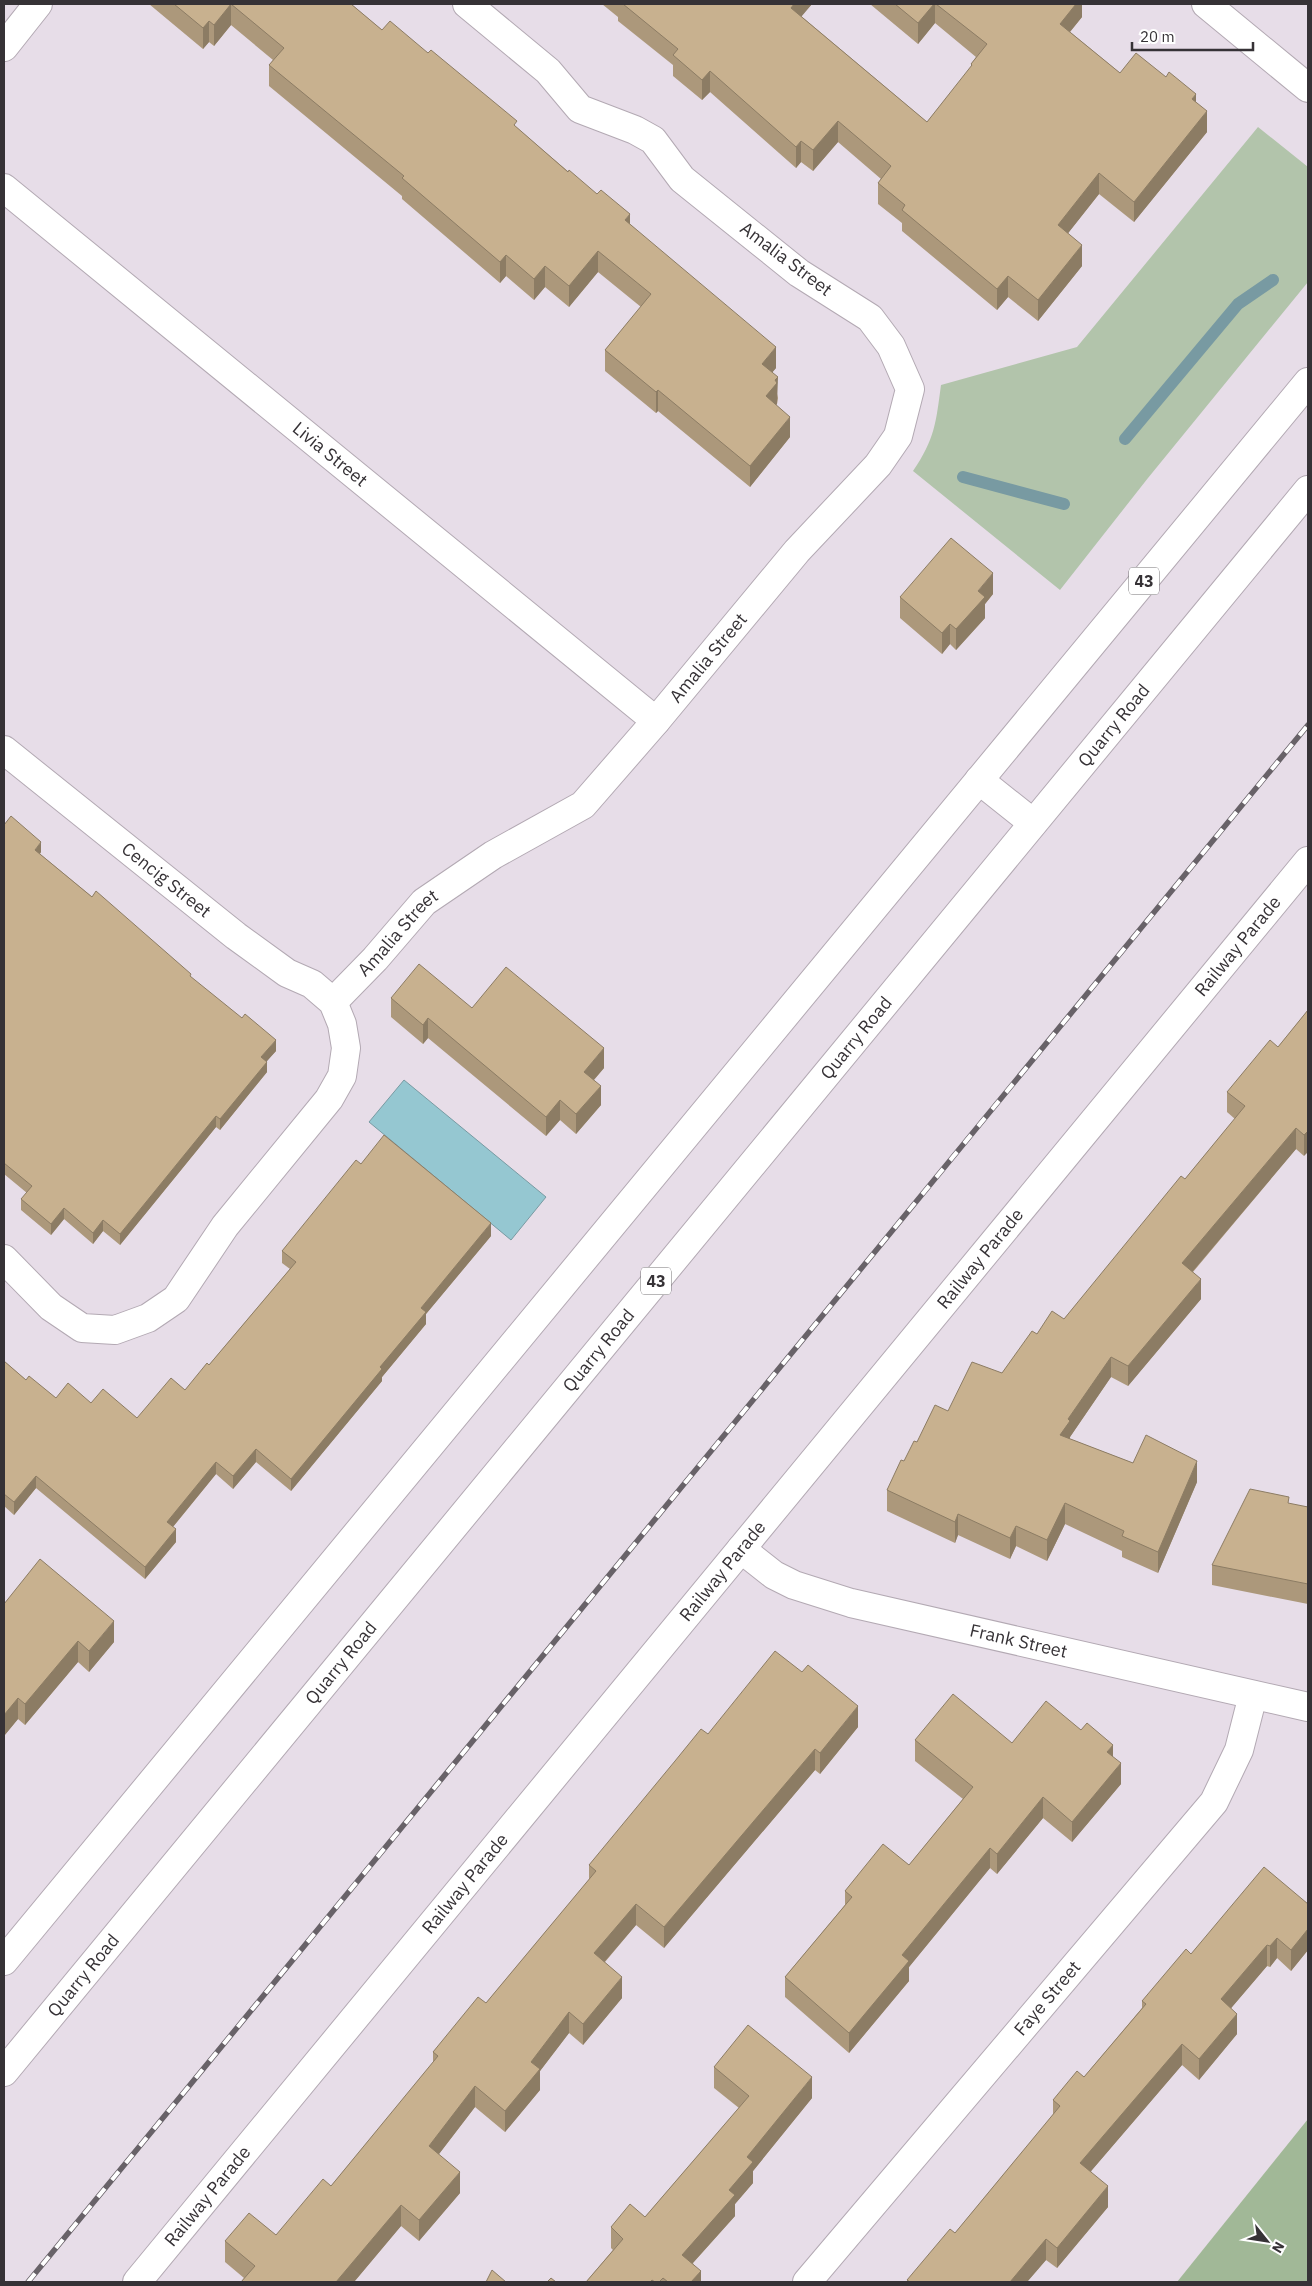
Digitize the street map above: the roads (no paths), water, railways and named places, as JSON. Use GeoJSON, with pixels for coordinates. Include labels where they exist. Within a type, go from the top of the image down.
{"type":"FeatureCollection","features":[{"type":"Feature","properties":{"kind":"street"},"geometry":{"type":"LineString","coordinates":[[4,47],[38,4]]}},
{"type":"Feature","properties":{"kind":"street","name":"Amalia Street"},"geometry":{"type":"LineString","coordinates":[[333,1002],[424,902],[494,855],[583,805],[656,721],[797,550],[878,465],[898,436],[910,389],[891,346],[870,318],[799,273],[682,179],[653,140],[635,130],[580,109],[548,71],[467,4]]}},
{"type":"Feature","properties":{"kind":"street"},"geometry":{"type":"LineString","coordinates":[[1206,4],[1308,88]]}},
{"type":"Feature","properties":{"kind":"street","name":"Livia Street"},"geometry":{"type":"LineString","coordinates":[[4,188],[656,721]]}},
{"type":"Feature","properties":{"kind":"street","name":"43"},"geometry":{"type":"LineString","coordinates":[[4,1961],[1308,382]]}},
{"type":"Feature","properties":{"kind":"street","name":"Quarry Road"},"geometry":{"type":"LineString","coordinates":[[4,2072],[1308,490]]}},
{"type":"Feature","properties":{"kind":"street","name":"Cencig Street"},"geometry":{"type":"LineString","coordinates":[[4,750],[236,936],[287,973],[312,984],[333,1002]]}},
{"type":"Feature","properties":{"kind":"street"},"geometry":{"type":"LineString","coordinates":[[979,780],[1033,823]]}},
{"type":"Feature","properties":{"kind":"street","name":"Railway Parade"},"geometry":{"type":"LineString","coordinates":[[137,2282],[1308,861]]}},
{"type":"Feature","properties":{"kind":"street"},"geometry":{"type":"LineString","coordinates":[[4,1259],[51,1307],[82,1328],[114,1330],[148,1318],[176,1298],[225,1226],[329,1099],[342,1076],[346,1048],[342,1024],[333,1002]]}},
{"type":"Feature","properties":{"kind":"street","name":"Frank Street"},"geometry":{"type":"LineString","coordinates":[[742,1549],[774,1574],[794,1585],[851,1603],[1308,1707]]}},
{"type":"Feature","properties":{"kind":"street","name":"Faye Street"},"geometry":{"type":"LineString","coordinates":[[807,2282],[1214,1802],[1240,1750],[1253,1695]]}},
{"type":"Feature","properties":{"kind":"water"},"geometry":{"type":"Polygon","coordinates":[[[404,1080],[546,1197],[511,1240],[369,1122],[404,1080]]]}},
{"type":"Feature","properties":{"kind":"waterway"},"geometry":{"type":"LineString","coordinates":[[1125,439],[1238,304],[1273,280]]}},
{"type":"Feature","properties":{"kind":"waterway"},"geometry":{"type":"LineString","coordinates":[[963,477],[1064,504]]}},
{"type":"Feature","properties":{"kind":"railway"},"geometry":{"type":"LineString","coordinates":[[28,2282],[1308,725]]}}]}
